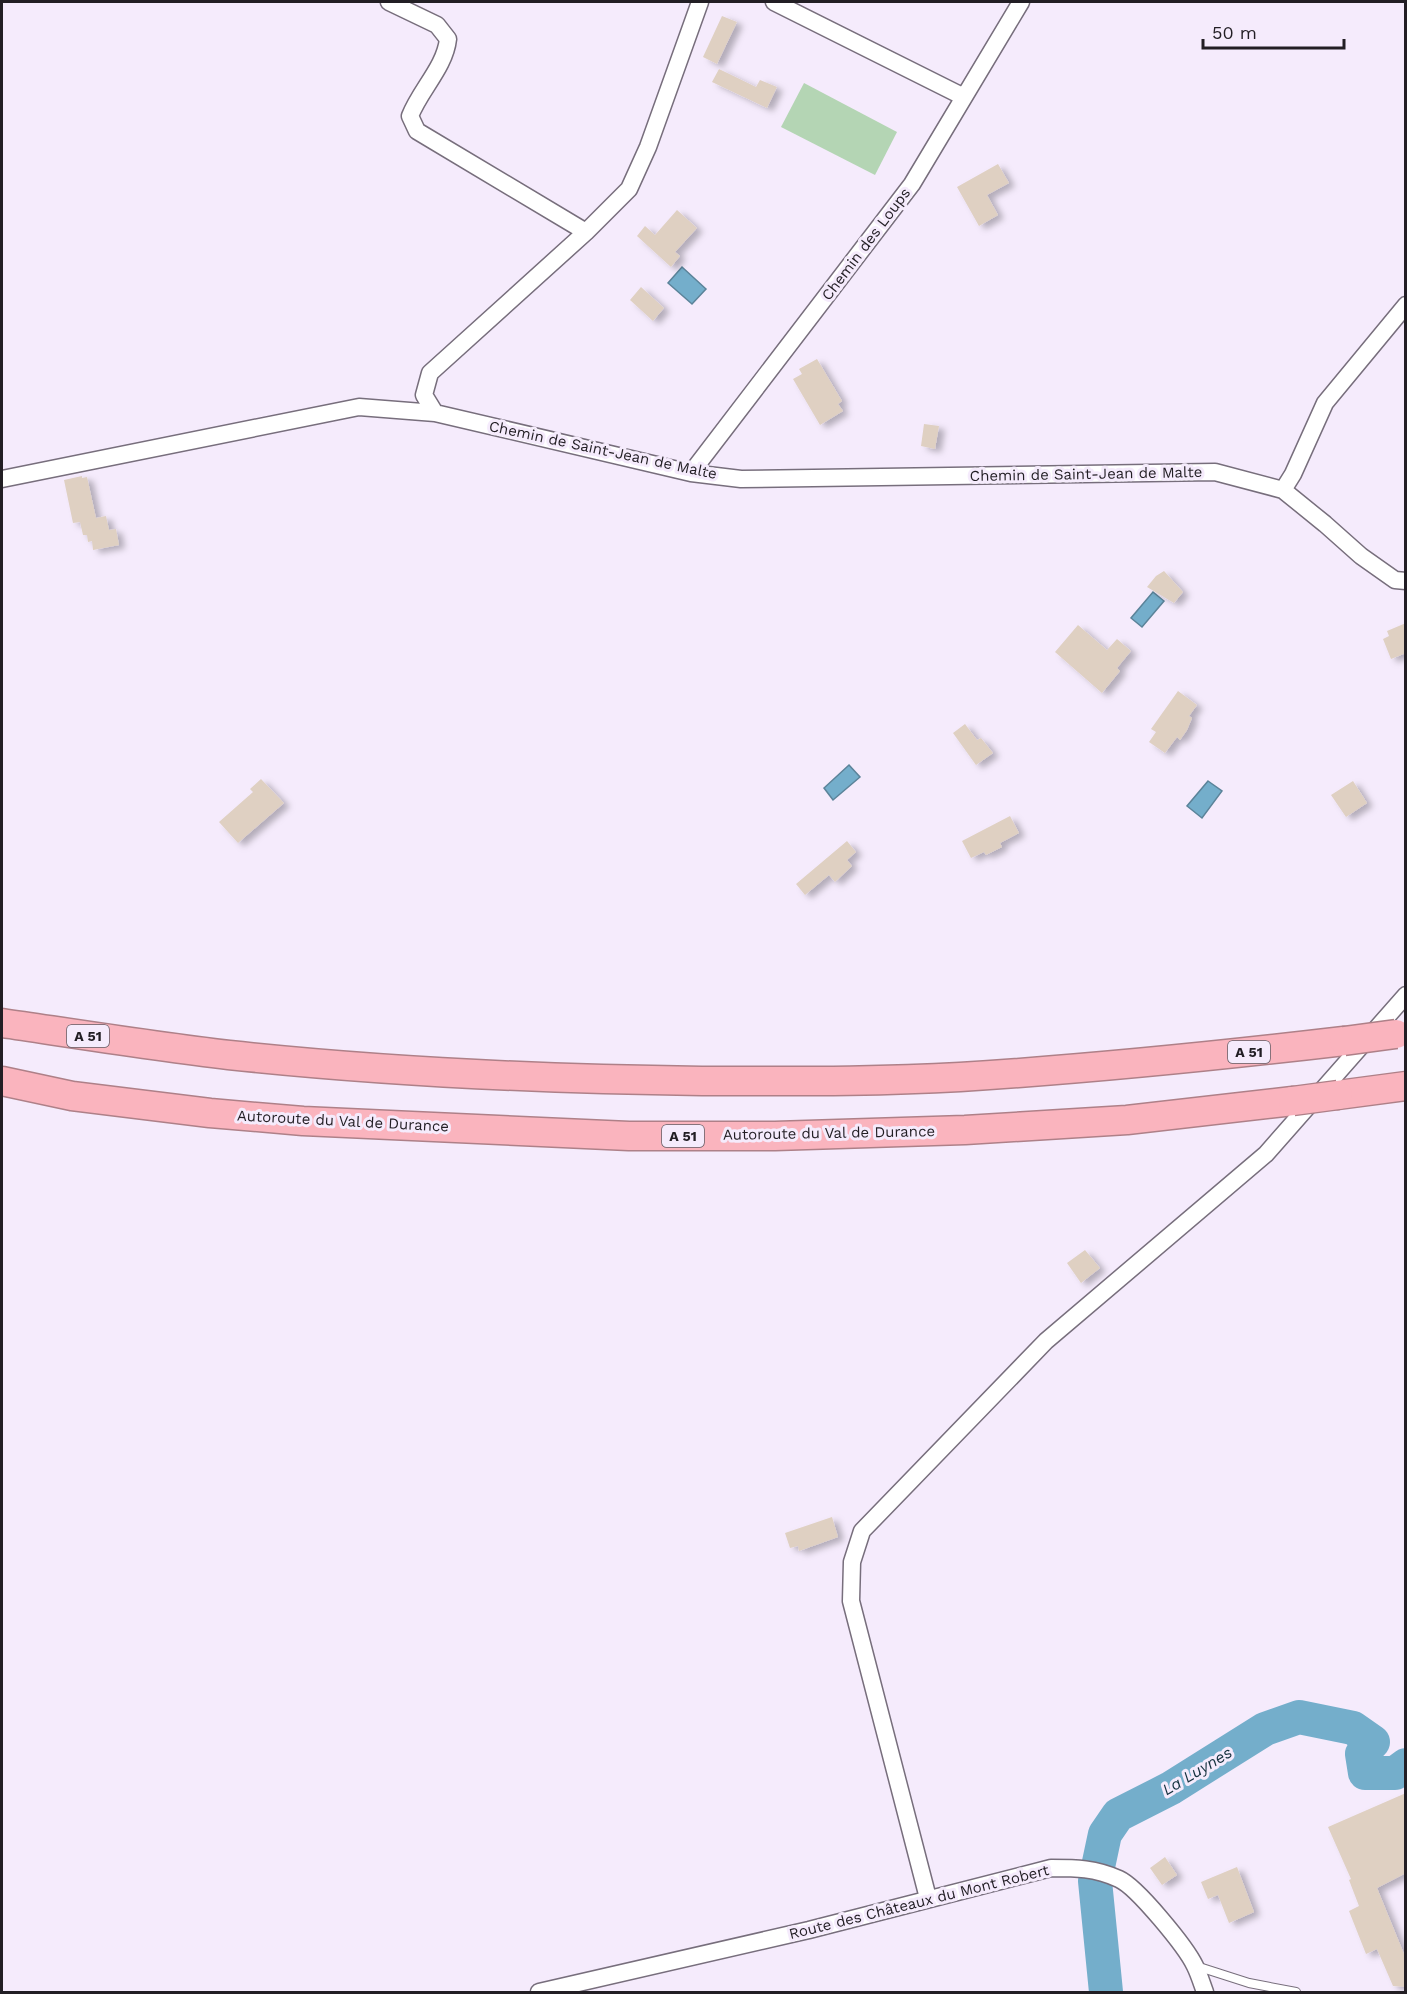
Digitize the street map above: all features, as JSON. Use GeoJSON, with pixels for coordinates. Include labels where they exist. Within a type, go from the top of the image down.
{"type":"FeatureCollection","features":[{"type":"Feature","properties":{"kind":"highway"},"geometry":{"type":"LineString","coordinates":[[2,1006],[175,1048]]}},
{"type":"Feature","properties":{"kind":"highway","name":"A 51"},"geometry":{"type":"LineString","coordinates":[[2,1023],[175,1048],[348,1066],[555,1079],[800,1081],[957,1077],[1143,1063],[1401,1034]]}},
{"type":"Feature","properties":{"kind":"highway","name":"Autoroute du Val de Durance"},"geometry":{"type":"LineString","coordinates":[[2,1081],[72,1096],[210,1113],[303,1121],[629,1136],[796,1135],[965,1130],[1127,1120],[1406,1086]]}},
{"type":"Feature","properties":{"kind":"highway"},"geometry":{"type":"LineString","coordinates":[[2,1088],[72,1096]]}},
{"type":"Feature","properties":{"kind":"street"},"geometry":{"type":"LineString","coordinates":[[389,2],[437,25],[448,39],[446,52],[416,101],[410,116],[417,131],[586,232]]}},
{"type":"Feature","properties":{"kind":"street"},"geometry":{"type":"LineString","coordinates":[[435,413],[424,395],[430,373],[586,232],[629,189],[648,147],[700,2]]}},
{"type":"Feature","properties":{"kind":"street"},"geometry":{"type":"LineString","coordinates":[[774,2],[964,97]]}},
{"type":"Feature","properties":{"kind":"street","name":"Chemin des Loups"},"geometry":{"type":"LineString","coordinates":[[691,472],[912,184],[1021,2]]}},
{"type":"Feature","properties":{"kind":"street"},"geometry":{"type":"LineString","coordinates":[[1406,305],[1325,403],[1293,474],[1283,490],[1361,556],[1395,580],[1406,581]]}},
{"type":"Feature","properties":{"kind":"street","name":"Chemin de Saint-Jean de Malte"},"geometry":{"type":"LineString","coordinates":[[2,479],[359,407],[435,413],[691,472],[741,479],[1215,472],[1283,490]]}},
{"type":"Feature","properties":{"kind":"street"},"geometry":{"type":"LineString","coordinates":[[928,1898],[851,1601],[852,1562],[862,1531],[1046,1341],[1266,1154],[1406,995]]}},
{"type":"Feature","properties":{"kind":"street","name":"Route des Châteaux du Mont Robert"},"geometry":{"type":"LineString","coordinates":[[539,1992],[809,1930],[1051,1868],[1082,1867],[1121,1880],[1145,1901],[1174,1934],[1195,1965],[1205,1992]]}},
{"type":"Feature","properties":{"kind":"lane"},"geometry":{"type":"LineString","coordinates":[[1195,1965],[1249,1983],[1296,1992]]}},
{"type":"Feature","properties":{"kind":"green space"},"geometry":{"type":"Polygon","coordinates":[[[804,83],[897,132],[875,175],[781,127],[804,83]]]}},
{"type":"Feature","properties":{"kind":"water"},"geometry":{"type":"Polygon","coordinates":[[[682,267],[706,289],[692,304],[668,283],[682,267]]]}},
{"type":"Feature","properties":{"kind":"water"},"geometry":{"type":"Polygon","coordinates":[[[1153,592],[1164,601],[1142,627],[1131,618],[1153,592]]]}},
{"type":"Feature","properties":{"kind":"water"},"geometry":{"type":"Polygon","coordinates":[[[849,765],[860,777],[833,800],[824,788],[849,765]]]}},
{"type":"Feature","properties":{"kind":"water"},"geometry":{"type":"Polygon","coordinates":[[[1208,781],[1222,791],[1202,818],[1187,806],[1208,781]]]}},
{"type":"Feature","properties":{"kind":"building"},"geometry":{"type":"Polygon","coordinates":[[[722,16],[737,22],[717,64],[703,57],[722,16]]]}},
{"type":"Feature","properties":{"kind":"building"},"geometry":{"type":"Polygon","coordinates":[[[719,69],[756,87],[760,80],[777,87],[767,108],[712,82],[719,69]]]}},
{"type":"Feature","properties":{"kind":"building"},"geometry":{"type":"Polygon","coordinates":[[[998,164],[1009,183],[987,195],[998,215],[979,226],[957,187],[998,164]]]}},
{"type":"Feature","properties":{"kind":"building"},"geometry":{"type":"Polygon","coordinates":[[[677,210],[697,228],[675,252],[680,256],[671,267],[637,236],[645,226],[655,235],[677,210]]]}},
{"type":"Feature","properties":{"kind":"building"},"geometry":{"type":"Polygon","coordinates":[[[641,287],[664,308],[653,321],[630,300],[641,287]]]}},
{"type":"Feature","properties":{"kind":"building"},"geometry":{"type":"Polygon","coordinates":[[[817,359],[842,401],[838,404],[843,411],[820,425],[793,379],[802,374],[799,369],[817,359]]]}},
{"type":"Feature","properties":{"kind":"building"},"geometry":{"type":"Polygon","coordinates":[[[924,424],[939,426],[935,449],[921,446],[924,424]]]}},
{"type":"Feature","properties":{"kind":"building"},"geometry":{"type":"Polygon","coordinates":[[[82,476],[82,478],[87,477],[96,518],[106,516],[109,530],[116,529],[119,545],[93,550],[92,541],[88,542],[87,535],[83,535],[80,522],[73,523],[64,480],[82,476]]]}},
{"type":"Feature","properties":{"kind":"building"},"geometry":{"type":"Polygon","coordinates":[[[1164,571],[1183,592],[1174,603],[1147,587],[1156,576],[1164,571]]]}},
{"type":"Feature","properties":{"kind":"building"},"geometry":{"type":"Polygon","coordinates":[[[1406,623],[1406,653],[1391,659],[1383,639],[1389,636],[1387,631],[1406,623]]]}},
{"type":"Feature","properties":{"kind":"building"},"geometry":{"type":"Polygon","coordinates":[[[1078,625],[1107,650],[1117,639],[1131,651],[1117,668],[1120,671],[1102,693],[1055,652],[1078,625]]]}},
{"type":"Feature","properties":{"kind":"building"},"geometry":{"type":"Polygon","coordinates":[[[1178,691],[1197,705],[1189,716],[1192,718],[1187,730],[1180,740],[1177,737],[1165,753],[1149,742],[1156,732],[1151,729],[1178,691]]]}},
{"type":"Feature","properties":{"kind":"building"},"geometry":{"type":"Polygon","coordinates":[[[965,724],[977,740],[981,738],[993,753],[976,765],[953,733],[965,724]]]}},
{"type":"Feature","properties":{"kind":"building"},"geometry":{"type":"Polygon","coordinates":[[[261,779],[284,803],[238,843],[219,822],[253,792],[250,789],[261,779]]]}},
{"type":"Feature","properties":{"kind":"building"},"geometry":{"type":"Polygon","coordinates":[[[1353,781],[1367,803],[1346,817],[1331,795],[1353,781]]]}},
{"type":"Feature","properties":{"kind":"building"},"geometry":{"type":"Polygon","coordinates":[[[1010,816],[1019,833],[1000,843],[1002,847],[986,855],[984,852],[971,858],[962,841],[1010,816]]]}},
{"type":"Feature","properties":{"kind":"building"},"geometry":{"type":"Polygon","coordinates":[[[847,841],[856,852],[847,860],[852,866],[835,882],[829,875],[805,895],[796,884],[847,841]]]}},
{"type":"Feature","properties":{"kind":"building"},"geometry":{"type":"Polygon","coordinates":[[[1085,1250],[1100,1268],[1081,1283],[1067,1263],[1085,1250]]]}},
{"type":"Feature","properties":{"kind":"building"},"geometry":{"type":"Polygon","coordinates":[[[832,1517],[838,1537],[799,1551],[798,1546],[790,1548],[785,1533],[832,1517]]]}},
{"type":"Feature","properties":{"kind":"building"},"geometry":{"type":"Polygon","coordinates":[[[1406,1793],[1406,1873],[1377,1888],[1406,1959],[1406,1987],[1393,1986],[1377,1949],[1366,1954],[1349,1911],[1359,1906],[1349,1880],[1351,1879],[1328,1827],[1406,1793]]]}},
{"type":"Feature","properties":{"kind":"building"},"geometry":{"type":"Polygon","coordinates":[[[1165,1857],[1177,1875],[1162,1885],[1150,1868],[1165,1857]]]}},
{"type":"Feature","properties":{"kind":"building"},"geometry":{"type":"Polygon","coordinates":[[[1237,1867],[1254,1912],[1229,1923],[1218,1895],[1208,1899],[1201,1882],[1237,1867]]]}},
{"type":"Feature","properties":{"kind":"waterway","name":"La Luynes"},"geometry":{"type":"LineString","coordinates":[[1106,1992],[1095,1881],[1105,1834],[1118,1815],[1171,1788],[1265,1729],[1299,1717],[1353,1728],[1373,1742],[1362,1754],[1365,1773],[1395,1773],[1406,1765]]}}]}
